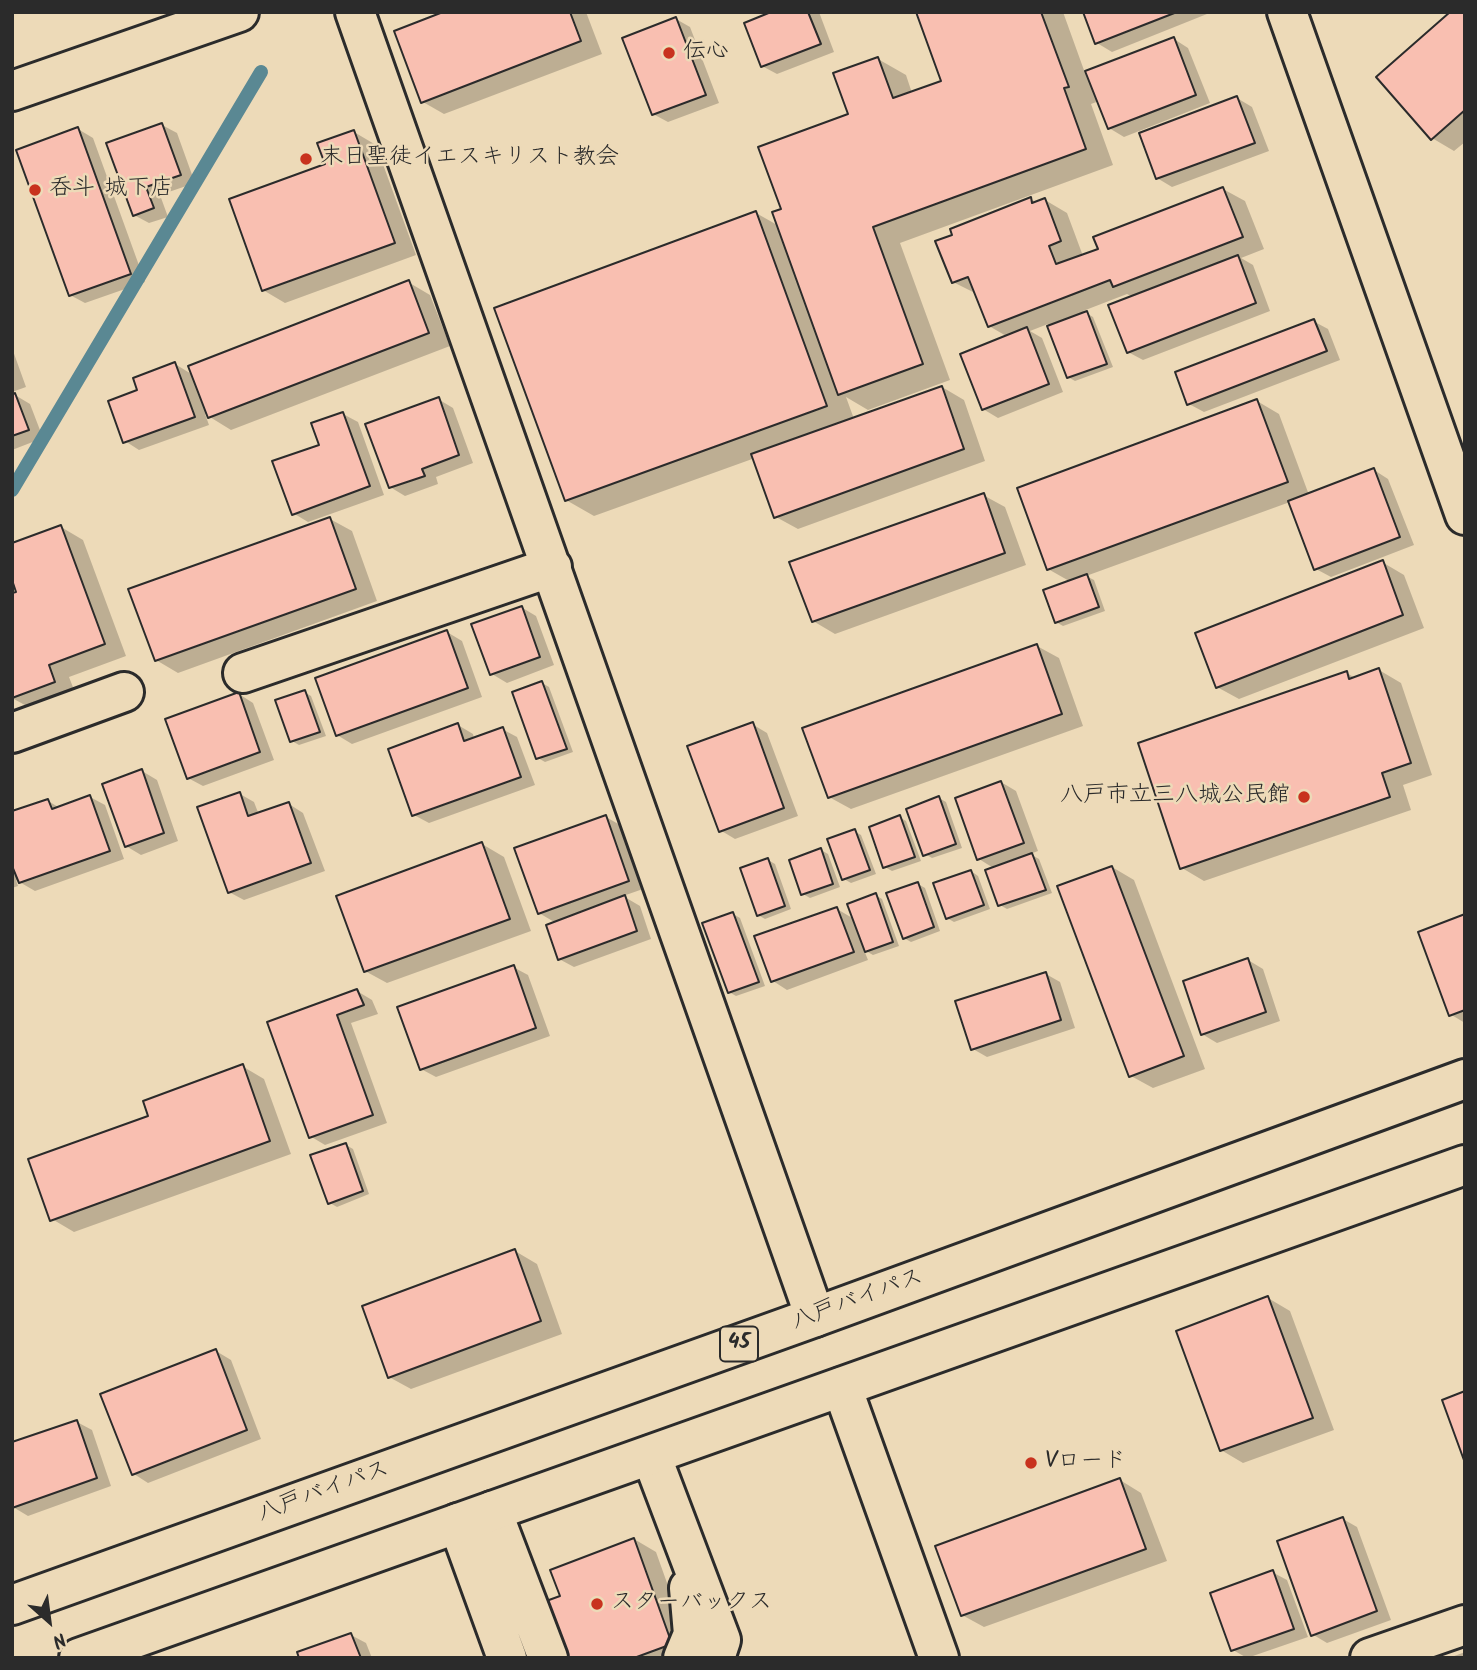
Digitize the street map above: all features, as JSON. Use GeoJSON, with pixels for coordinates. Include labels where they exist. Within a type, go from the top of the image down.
{"type":"FeatureCollection","features":[{"type":"Feature","properties":{"kind":"main road"},"geometry":{"type":"LineString","coordinates":[[12,91],[239,12]]}},
{"type":"Feature","properties":{"kind":"main road"},"geometry":{"type":"LineString","coordinates":[[355,12],[816,1317]]}},
{"type":"Feature","properties":{"kind":"main road"},"geometry":{"type":"LineString","coordinates":[[1287,12],[1465,515]]}},
{"type":"Feature","properties":{"kind":"main road"},"geometry":{"type":"LineString","coordinates":[[243,673],[552,567]]}},
{"type":"Feature","properties":{"kind":"main road"},"geometry":{"type":"LineString","coordinates":[[12,733],[124,692]]}},
{"type":"Feature","properties":{"kind":"main road","name":"八戸バイパス"},"geometry":{"type":"LineString","coordinates":[[12,1605],[816,1317],[1465,1079]]}},
{"type":"Feature","properties":{"kind":"main road"},"geometry":{"type":"LineString","coordinates":[[79,1658],[1465,1165]]}},
{"type":"Feature","properties":{"kind":"main road"},"geometry":{"type":"LineString","coordinates":[[842,1387],[939,1658]]}},
{"type":"Feature","properties":{"kind":"main road"},"geometry":{"type":"LineString","coordinates":[[651,1455],[721,1640],[715,1658]]}},
{"type":"Feature","properties":{"kind":"main road"},"geometry":{"type":"LineString","coordinates":[[475,1517],[507,1658]]}},
{"type":"Feature","properties":{"kind":"main road"},"geometry":{"type":"LineString","coordinates":[[475,1517],[548,1658]]}},
{"type":"Feature","properties":{"kind":"main road"},"geometry":{"type":"LineString","coordinates":[[683,1658],[693,1634],[688,1551]]}},
{"type":"Feature","properties":{"kind":"main road"},"geometry":{"type":"LineString","coordinates":[[1370,1658],[1465,1625]]}},
{"type":"Feature","properties":{"kind":"building"},"geometry":{"type":"Polygon","coordinates":[[[443,12],[570,12],[581,41],[421,103],[394,31],[443,12]]]}},
{"type":"Feature","properties":{"kind":"building"},"geometry":{"type":"Polygon","coordinates":[[[771,12],[808,12],[821,44],[761,67],[744,23],[771,12]]]}},
{"type":"Feature","properties":{"kind":"building"},"geometry":{"type":"Polygon","coordinates":[[[916,12],[1041,12],[1069,87],[1064,88],[1086,149],[873,227],[923,364],[838,395],[772,212],[781,209],[758,147],[848,114],[833,73],[878,57],[893,98],[941,81],[916,12]]]}},
{"type":"Feature","properties":{"kind":"building"},"geometry":{"type":"Polygon","coordinates":[[[1083,12],[1177,12],[1095,44],[1083,12]]]}},
{"type":"Feature","properties":{"kind":"building"},"geometry":{"type":"Polygon","coordinates":[[[1450,12],[1465,12],[1465,110],[1431,140],[1376,77],[1450,12]]]}},
{"type":"Feature","properties":{"kind":"building"},"geometry":{"type":"Polygon","coordinates":[[[676,17],[706,95],[652,115],[622,38],[676,17]]]}},
{"type":"Feature","properties":{"kind":"building"},"geometry":{"type":"Polygon","coordinates":[[[1174,37],[1196,95],[1108,129],[1085,71],[1174,37]]]}},
{"type":"Feature","properties":{"kind":"building"},"geometry":{"type":"Polygon","coordinates":[[[1237,96],[1255,143],[1156,179],[1139,133],[1237,96]]]}},
{"type":"Feature","properties":{"kind":"building"},"geometry":{"type":"Polygon","coordinates":[[[162,123],[181,175],[146,187],[154,208],[133,216],[106,143],[162,123]]]}},
{"type":"Feature","properties":{"kind":"building"},"geometry":{"type":"Polygon","coordinates":[[[78,127],[131,274],[69,296],[16,150],[78,127]]]}},
{"type":"Feature","properties":{"kind":"building"},"geometry":{"type":"Polygon","coordinates":[[[354,130],[395,243],[262,291],[229,199],[325,164],[317,143],[354,130]]]}},
{"type":"Feature","properties":{"kind":"building"},"geometry":{"type":"Polygon","coordinates":[[[1223,187],[1243,237],[1113,287],[1110,280],[988,327],[968,277],[952,283],[935,241],[952,235],[950,229],[1031,197],[1032,203],[1045,198],[1061,241],[1049,246],[1056,264],[1098,249],[1093,237],[1223,187]]]}},
{"type":"Feature","properties":{"kind":"building"},"geometry":{"type":"Polygon","coordinates":[[[756,211],[827,406],[565,501],[494,308],[756,211]]]}},
{"type":"Feature","properties":{"kind":"building"},"geometry":{"type":"Polygon","coordinates":[[[1238,255],[1256,303],[1127,353],[1108,305],[1238,255]]]}},
{"type":"Feature","properties":{"kind":"building"},"geometry":{"type":"Polygon","coordinates":[[[409,280],[429,333],[208,418],[188,366],[409,280]]]}},
{"type":"Feature","properties":{"kind":"building"},"geometry":{"type":"Polygon","coordinates":[[[1087,311],[1107,364],[1067,378],[1047,326],[1087,311]]]}},
{"type":"Feature","properties":{"kind":"building"},"geometry":{"type":"Polygon","coordinates":[[[1314,319],[1327,351],[1187,405],[1175,372],[1314,319]]]}},
{"type":"Feature","properties":{"kind":"building"},"geometry":{"type":"Polygon","coordinates":[[[1027,327],[1049,384],[982,410],[960,354],[1027,327]]]}},
{"type":"Feature","properties":{"kind":"building"},"geometry":{"type":"Polygon","coordinates":[[[175,362],[195,417],[123,443],[108,401],[137,390],[133,378],[175,362]]]}},
{"type":"Feature","properties":{"kind":"building"},"geometry":{"type":"Polygon","coordinates":[[[942,386],[964,449],[774,518],[751,454],[942,386]]]}},
{"type":"Feature","properties":{"kind":"building"},"geometry":{"type":"Polygon","coordinates":[[[15,393],[29,430],[12,436],[12,395],[15,393]]]}},
{"type":"Feature","properties":{"kind":"building"},"geometry":{"type":"Polygon","coordinates":[[[439,397],[459,455],[422,469],[425,476],[389,488],[365,424],[439,397]]]}},
{"type":"Feature","properties":{"kind":"building"},"geometry":{"type":"Polygon","coordinates":[[[1257,399],[1288,482],[1047,570],[1017,488],[1257,399]]]}},
{"type":"Feature","properties":{"kind":"building"},"geometry":{"type":"Polygon","coordinates":[[[343,412],[370,486],[292,515],[272,461],[319,445],[311,423],[343,412]]]}},
{"type":"Feature","properties":{"kind":"building"},"geometry":{"type":"Polygon","coordinates":[[[1374,468],[1400,537],[1314,570],[1288,501],[1374,468]]]}},
{"type":"Feature","properties":{"kind":"building"},"geometry":{"type":"Polygon","coordinates":[[[984,493],[1005,553],[812,622],[789,562],[984,493]]]}},
{"type":"Feature","properties":{"kind":"building"},"geometry":{"type":"Polygon","coordinates":[[[330,517],[356,589],[155,661],[128,589],[330,517]]]}},
{"type":"Feature","properties":{"kind":"building"},"geometry":{"type":"Polygon","coordinates":[[[61,525],[105,644],[49,665],[55,682],[12,698],[12,593],[16,592],[12,580],[12,543],[61,525]]]}},
{"type":"Feature","properties":{"kind":"building"},"geometry":{"type":"Polygon","coordinates":[[[1383,560],[1403,615],[1216,688],[1195,633],[1383,560]]]}},
{"type":"Feature","properties":{"kind":"building"},"geometry":{"type":"Polygon","coordinates":[[[1087,574],[1099,607],[1055,623],[1043,590],[1087,574]]]}},
{"type":"Feature","properties":{"kind":"building"},"geometry":{"type":"Polygon","coordinates":[[[522,606],[540,657],[490,675],[471,624],[522,606]]]}},
{"type":"Feature","properties":{"kind":"building"},"geometry":{"type":"Polygon","coordinates":[[[447,630],[468,688],[336,736],[315,678],[447,630]]]}},
{"type":"Feature","properties":{"kind":"building"},"geometry":{"type":"Polygon","coordinates":[[[1037,644],[1062,714],[828,798],[802,728],[1037,644]]]}},
{"type":"Feature","properties":{"kind":"building"},"geometry":{"type":"Polygon","coordinates":[[[1379,668],[1411,763],[1382,773],[1390,797],[1180,869],[1138,743],[1347,671],[1349,679],[1379,668]]]}},
{"type":"Feature","properties":{"kind":"building"},"geometry":{"type":"Polygon","coordinates":[[[542,681],[567,749],[536,759],[512,692],[542,681]]]}},
{"type":"Feature","properties":{"kind":"building"},"geometry":{"type":"Polygon","coordinates":[[[305,690],[320,732],[290,742],[275,700],[305,690]]]}},
{"type":"Feature","properties":{"kind":"building"},"geometry":{"type":"Polygon","coordinates":[[[239,692],[260,752],[187,779],[165,719],[239,692]]]}},
{"type":"Feature","properties":{"kind":"building"},"geometry":{"type":"Polygon","coordinates":[[[753,722],[784,808],[719,832],[687,746],[753,722]]]}},
{"type":"Feature","properties":{"kind":"building"},"geometry":{"type":"Polygon","coordinates":[[[458,723],[464,741],[503,727],[521,777],[412,816],[388,749],[458,723]]]}},
{"type":"Feature","properties":{"kind":"building"},"geometry":{"type":"Polygon","coordinates":[[[142,769],[164,833],[125,847],[102,784],[142,769]]]}},
{"type":"Feature","properties":{"kind":"building"},"geometry":{"type":"Polygon","coordinates":[[[1001,781],[1024,843],[977,860],[955,798],[1001,781]]]}},
{"type":"Feature","properties":{"kind":"building"},"geometry":{"type":"Polygon","coordinates":[[[240,792],[248,816],[289,802],[311,863],[228,893],[197,807],[240,792]]]}},
{"type":"Feature","properties":{"kind":"building"},"geometry":{"type":"Polygon","coordinates":[[[90,795],[110,851],[19,883],[12,866],[12,811],[48,799],[52,809],[90,795]]]}},
{"type":"Feature","properties":{"kind":"building"},"geometry":{"type":"Polygon","coordinates":[[[939,796],[956,844],[923,856],[906,809],[939,796]]]}},
{"type":"Feature","properties":{"kind":"building"},"geometry":{"type":"Polygon","coordinates":[[[606,815],[629,881],[538,914],[514,848],[606,815]]]}},
{"type":"Feature","properties":{"kind":"building"},"geometry":{"type":"Polygon","coordinates":[[[900,815],[915,857],[883,868],[869,827],[900,815]]]}},
{"type":"Feature","properties":{"kind":"building"},"geometry":{"type":"Polygon","coordinates":[[[855,829],[870,870],[842,880],[827,839],[855,829]]]}},
{"type":"Feature","properties":{"kind":"building"},"geometry":{"type":"Polygon","coordinates":[[[482,842],[510,919],[364,972],[336,896],[482,842]]]}},
{"type":"Feature","properties":{"kind":"building"},"geometry":{"type":"Polygon","coordinates":[[[821,848],[833,884],[801,895],[789,860],[821,848]]]}},
{"type":"Feature","properties":{"kind":"building"},"geometry":{"type":"Polygon","coordinates":[[[1032,853],[1046,890],[998,906],[985,870],[1032,853]]]}},
{"type":"Feature","properties":{"kind":"building"},"geometry":{"type":"Polygon","coordinates":[[[768,858],[785,906],[757,916],[740,868],[768,858]]]}},
{"type":"Feature","properties":{"kind":"building"},"geometry":{"type":"Polygon","coordinates":[[[1112,866],[1184,1056],[1129,1077],[1057,886],[1112,866]]]}},
{"type":"Feature","properties":{"kind":"building"},"geometry":{"type":"Polygon","coordinates":[[[971,870],[984,905],[946,919],[933,883],[971,870]]]}},
{"type":"Feature","properties":{"kind":"building"},"geometry":{"type":"Polygon","coordinates":[[[918,882],[934,927],[903,939],[886,893],[918,882]]]}},
{"type":"Feature","properties":{"kind":"building"},"geometry":{"type":"Polygon","coordinates":[[[876,893],[893,942],[865,952],[847,904],[876,893]]]}},
{"type":"Feature","properties":{"kind":"building"},"geometry":{"type":"Polygon","coordinates":[[[625,895],[637,931],[558,960],[546,925],[625,895]]]}},
{"type":"Feature","properties":{"kind":"building"},"geometry":{"type":"Polygon","coordinates":[[[837,907],[854,952],[771,982],[754,936],[837,907]]]}},
{"type":"Feature","properties":{"kind":"building"},"geometry":{"type":"Polygon","coordinates":[[[733,912],[759,982],[728,993],[702,923],[733,912]]]}},
{"type":"Feature","properties":{"kind":"building"},"geometry":{"type":"Polygon","coordinates":[[[1465,914],[1465,1010],[1449,1016],[1418,932],[1465,914]]]}},
{"type":"Feature","properties":{"kind":"building"},"geometry":{"type":"Polygon","coordinates":[[[1248,958],[1266,1012],[1201,1035],[1183,981],[1248,958]]]}},
{"type":"Feature","properties":{"kind":"building"},"geometry":{"type":"Polygon","coordinates":[[[514,965],[536,1028],[420,1070],[397,1007],[514,965]]]}},
{"type":"Feature","properties":{"kind":"building"},"geometry":{"type":"Polygon","coordinates":[[[1046,972],[1061,1020],[971,1050],[955,1001],[1046,972]]]}},
{"type":"Feature","properties":{"kind":"building"},"geometry":{"type":"Polygon","coordinates":[[[357,989],[364,1005],[337,1015],[373,1115],[309,1138],[267,1022],[357,989]]]}},
{"type":"Feature","properties":{"kind":"building"},"geometry":{"type":"Polygon","coordinates":[[[243,1064],[270,1141],[50,1221],[28,1159],[148,1116],[143,1101],[243,1064]]]}},
{"type":"Feature","properties":{"kind":"building"},"geometry":{"type":"Polygon","coordinates":[[[346,1143],[363,1191],[328,1204],[310,1155],[346,1143]]]}},
{"type":"Feature","properties":{"kind":"building"},"geometry":{"type":"Polygon","coordinates":[[[515,1249],[541,1321],[388,1378],[362,1306],[515,1249]]]}},
{"type":"Feature","properties":{"kind":"building"},"geometry":{"type":"Polygon","coordinates":[[[1268,1296],[1313,1418],[1220,1451],[1176,1331],[1268,1296]]]}},
{"type":"Feature","properties":{"kind":"building"},"geometry":{"type":"Polygon","coordinates":[[[216,1349],[247,1430],[132,1475],[100,1394],[216,1349]]]}},
{"type":"Feature","properties":{"kind":"building"},"geometry":{"type":"Polygon","coordinates":[[[1465,1391],[1465,1463],[1442,1400],[1465,1391]]]}},
{"type":"Feature","properties":{"kind":"building"},"geometry":{"type":"Polygon","coordinates":[[[77,1420],[97,1478],[12,1508],[12,1442],[77,1420]]]}},
{"type":"Feature","properties":{"kind":"building"},"geometry":{"type":"Polygon","coordinates":[[[1120,1478],[1146,1549],[961,1616],[935,1546],[1120,1478]]]}},
{"type":"Feature","properties":{"kind":"building"},"geometry":{"type":"Polygon","coordinates":[[[1343,1517],[1377,1611],[1311,1636],[1277,1541],[1343,1517]]]}},
{"type":"Feature","properties":{"kind":"building","name":"スターバックス"},"geometry":{"type":"Polygon","coordinates":[[[634,1538],[672,1644],[634,1658],[530,1658],[513,1613],[560,1596],[550,1570],[634,1538]]]}},
{"type":"Feature","properties":{"kind":"building"},"geometry":{"type":"Polygon","coordinates":[[[1273,1570],[1294,1629],[1231,1651],[1210,1593],[1273,1570]]]}},
{"type":"Feature","properties":{"kind":"building"},"geometry":{"type":"Polygon","coordinates":[[[351,1633],[361,1658],[299,1658],[297,1652],[351,1633]]]}},
{"type":"Feature","properties":{"kind":"waterway"},"geometry":{"type":"LineString","coordinates":[[12,490],[261,72]]}},
{"type":"Feature","properties":{"kind":"place","name":"伝心"},"geometry":{"type":"Point","coordinates":[669,53]}},
{"type":"Feature","properties":{"kind":"place","name":"末日聖徒イエスキリスト教会"},"geometry":{"type":"Point","coordinates":[306,159]}},
{"type":"Feature","properties":{"kind":"place","name":"呑斗 城下店"},"geometry":{"type":"Point","coordinates":[35,190]}},
{"type":"Feature","properties":{"kind":"place","name":"八戸市立三八城公民館"},"geometry":{"type":"Point","coordinates":[1304,797]}},
{"type":"Feature","properties":{"kind":"place","name":"Vロード"},"geometry":{"type":"Point","coordinates":[1031,1463]}},
{"type":"Feature","properties":{"kind":"place","name":"スターバックス"},"geometry":{"type":"Point","coordinates":[597,1604]}}]}
